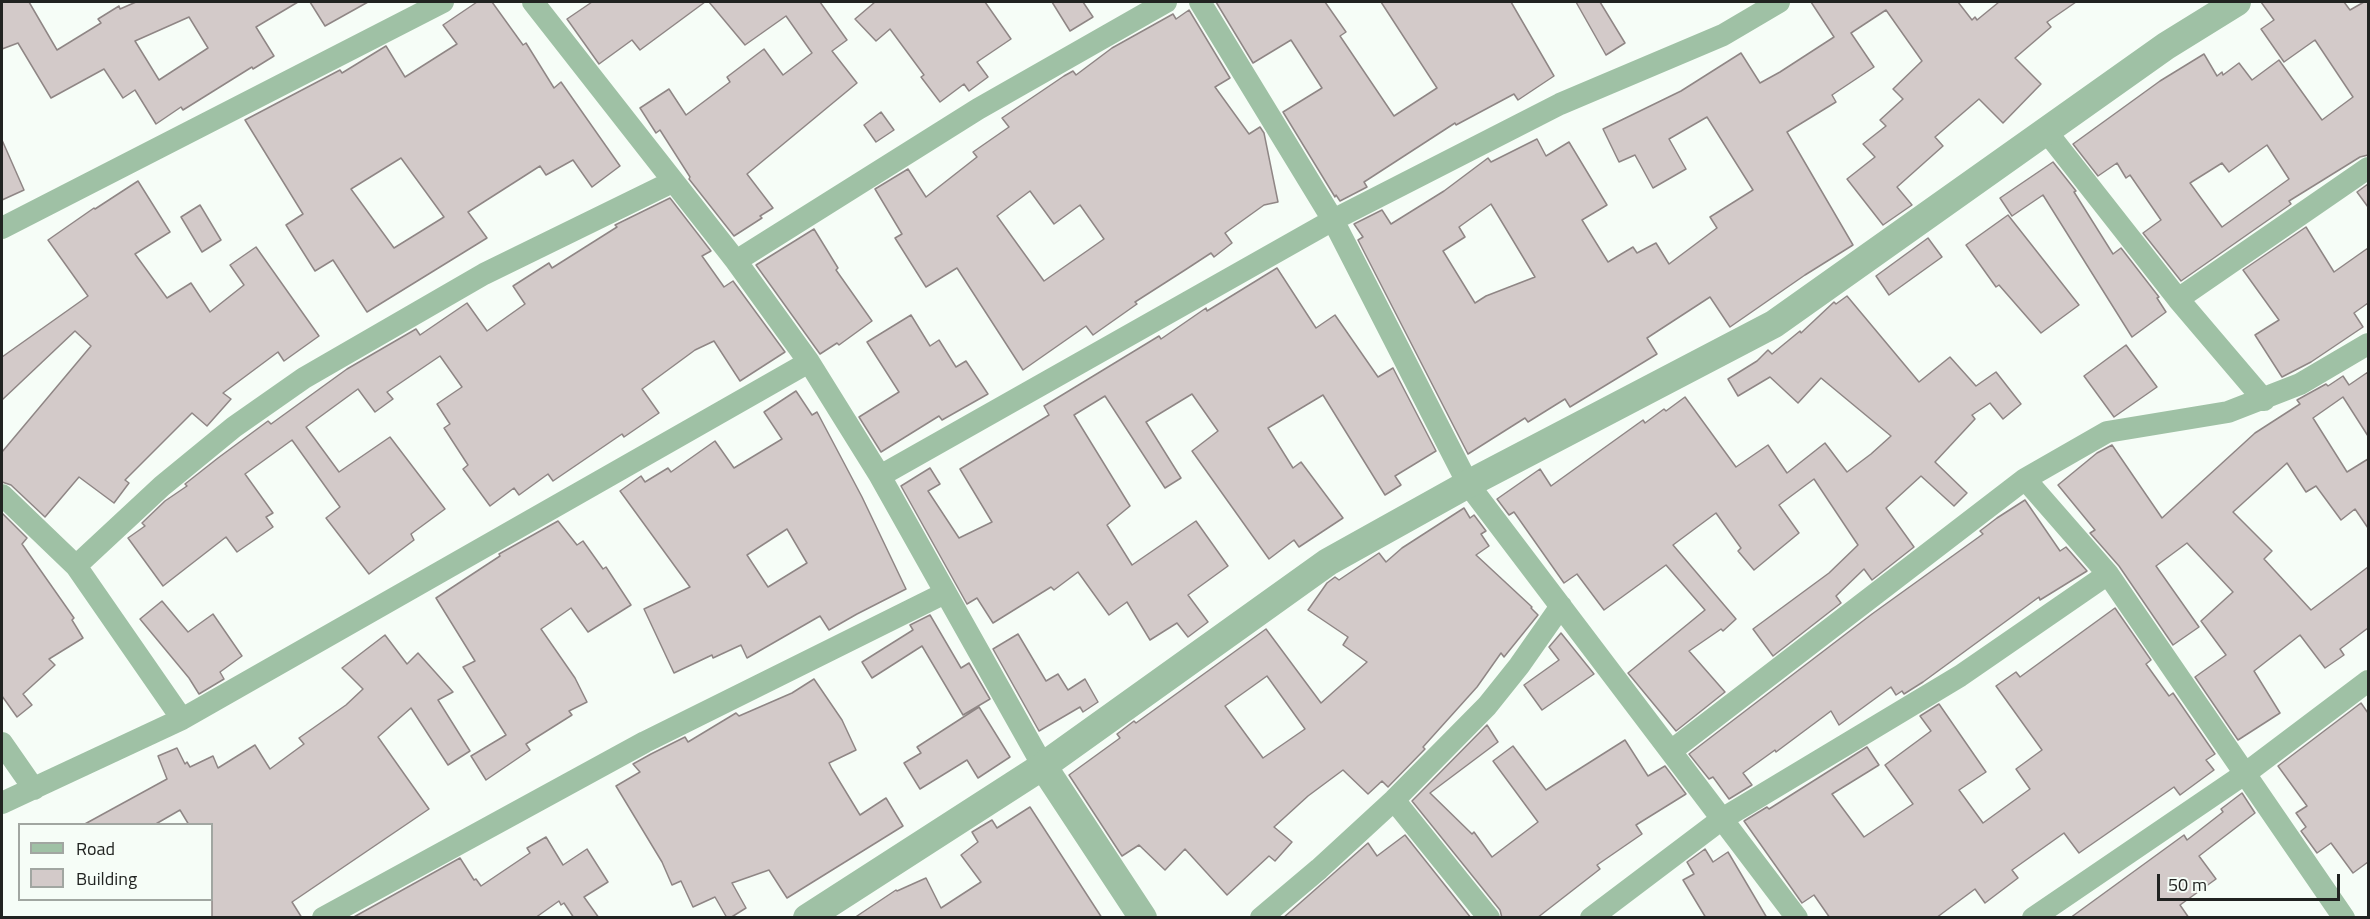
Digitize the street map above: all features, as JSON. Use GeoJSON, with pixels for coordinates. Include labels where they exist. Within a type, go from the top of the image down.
{"type":"FeatureCollection","features":[{"type":"Feature","properties":{"kind":"street"},"geometry":{"type":"LineString","coordinates":[[2,228],[443,2]]}},
{"type":"Feature","properties":{"kind":"street"},"geometry":{"type":"LineString","coordinates":[[736,261],[978,109],[1166,2]]}},
{"type":"Feature","properties":{"kind":"street"},"geometry":{"type":"LineString","coordinates":[[1200,2],[1333,220],[1468,484],[1797,918]]}},
{"type":"Feature","properties":{"kind":"street"},"geometry":{"type":"LineString","coordinates":[[880,476],[1333,220],[1560,104],[1723,34],[1779,2]]}},
{"type":"Feature","properties":{"kind":"street"},"geometry":{"type":"LineString","coordinates":[[807,918],[1042,766],[1328,562],[1468,484],[1774,324],[2166,45],[2237,2]]}},
{"type":"Feature","properties":{"kind":"street"},"geometry":{"type":"LineString","coordinates":[[536,3],[672,182],[736,261],[808,362],[880,476],[1042,766],[1143,918]]}},
{"type":"Feature","properties":{"kind":"street"},"geometry":{"type":"LineString","coordinates":[[2046,131],[2178,299],[2264,400]]}},
{"type":"Feature","properties":{"kind":"street"},"geometry":{"type":"LineString","coordinates":[[2178,299],[2368,168]]}},
{"type":"Feature","properties":{"kind":"street"},"geometry":{"type":"LineString","coordinates":[[76,566],[162,486],[234,427],[304,378],[484,274],[672,182]]}},
{"type":"Feature","properties":{"kind":"street"},"geometry":{"type":"LineString","coordinates":[[1671,751],[2025,479],[2107,432],[2228,412],[2264,400],[2300,384],[2368,344]]}},
{"type":"Feature","properties":{"kind":"street"},"geometry":{"type":"LineString","coordinates":[[2,803],[182,719],[808,362]]}},
{"type":"Feature","properties":{"kind":"street"},"geometry":{"type":"LineString","coordinates":[[2025,479],[2108,574],[2344,918]]}},
{"type":"Feature","properties":{"kind":"street"},"geometry":{"type":"LineString","coordinates":[[2,495],[76,566],[182,719]]}},
{"type":"Feature","properties":{"kind":"street"},"geometry":{"type":"LineString","coordinates":[[1591,918],[1722,819],[1960,676],[2108,574]]}},
{"type":"Feature","properties":{"kind":"street"},"geometry":{"type":"LineString","coordinates":[[323,918],[645,742],[945,593]]}},
{"type":"Feature","properties":{"kind":"street"},"geometry":{"type":"LineString","coordinates":[[1261,918],[1394,800],[1486,706],[1519,666],[1561,606]]}},
{"type":"Feature","properties":{"kind":"street"},"geometry":{"type":"LineString","coordinates":[[2033,918],[2246,773],[2368,681]]}},
{"type":"Feature","properties":{"kind":"street"},"geometry":{"type":"LineString","coordinates":[[2,743],[34,789]]}},
{"type":"Feature","properties":{"kind":"street"},"geometry":{"type":"LineString","coordinates":[[1394,800],[1489,918]]}},
{"type":"Feature","properties":{"kind":"building"},"geometry":{"type":"Polygon","coordinates":[[[2,2],[29,2],[57,50],[101,23],[98,19],[119,6],[120,9],[136,2],[298,2],[256,27],[274,56],[183,110],[181,107],[156,124],[135,90],[123,98],[104,69],[51,98],[18,43],[2,49],[2,2]],[[189,17],[135,41],[159,80],[208,48],[189,17]]]}},
{"type":"Feature","properties":{"kind":"building"},"geometry":{"type":"Polygon","coordinates":[[[310,2],[368,2],[325,26],[310,2]]]}},
{"type":"Feature","properties":{"kind":"building"},"geometry":{"type":"Polygon","coordinates":[[[477,2],[492,2],[523,45],[526,43],[554,88],[561,82],[620,166],[592,187],[573,160],[546,175],[540,166],[468,212],[487,238],[367,312],[333,260],[315,271],[286,225],[303,214],[245,120],[340,70],[342,73],[386,46],[405,77],[457,44],[443,25],[477,2]],[[401,158],[351,189],[394,248],[444,217],[401,158]]]}},
{"type":"Feature","properties":{"kind":"building"},"geometry":{"type":"Polygon","coordinates":[[[592,2],[705,2],[640,50],[632,40],[599,64],[567,19],[592,2]]]}},
{"type":"Feature","properties":{"kind":"building"},"geometry":{"type":"Polygon","coordinates":[[[709,2],[820,2],[847,40],[832,51],[857,83],[747,174],[773,208],[734,236],[689,179],[690,177],[660,130],[656,133],[640,108],[669,89],[686,115],[730,82],[727,77],[764,49],[783,75],[812,53],[786,16],[745,45],[709,2]]]}},
{"type":"Feature","properties":{"kind":"building"},"geometry":{"type":"Polygon","coordinates":[[[875,2],[985,2],[1011,39],[977,62],[988,77],[969,91],[964,84],[940,102],[921,77],[924,75],[890,29],[876,41],[855,19],[875,2]]]}},
{"type":"Feature","properties":{"kind":"building"},"geometry":{"type":"Polygon","coordinates":[[[1052,2],[1083,2],[1093,17],[1070,31],[1052,2]]]}},
{"type":"Feature","properties":{"kind":"building"},"geometry":{"type":"Polygon","coordinates":[[[1216,2],[1325,2],[1346,32],[1340,36],[1394,116],[1437,88],[1381,2],[1511,2],[1554,76],[1518,100],[1514,94],[1456,125],[1455,123],[1364,182],[1367,187],[1340,201],[1336,195],[1335,197],[1283,112],[1322,88],[1291,40],[1253,63],[1216,2]]]}},
{"type":"Feature","properties":{"kind":"building"},"geometry":{"type":"Polygon","coordinates":[[[1576,2],[1600,2],[1625,43],[1606,55],[1576,2]]]}},
{"type":"Feature","properties":{"kind":"building"},"geometry":{"type":"Polygon","coordinates":[[[1811,2],[1958,2],[1972,20],[1975,17],[1977,20],[1999,2],[2076,2],[2047,22],[2051,27],[2015,58],[2041,84],[2003,123],[1979,99],[1935,137],[1943,146],[1897,187],[1912,205],[1883,225],[1847,179],[1875,157],[1863,144],[1886,126],[1880,120],[1903,99],[1893,89],[1922,61],[1886,10],[1851,33],[1874,67],[1832,95],[1836,102],[1787,132],[1853,245],[1730,327],[1710,297],[1647,338],[1657,354],[1570,407],[1565,399],[1528,422],[1525,418],[1468,454],[1358,240],[1363,237],[1354,224],[1382,210],[1391,224],[1444,191],[1488,158],[1491,162],[1537,139],[1546,156],[1569,142],[1607,205],[1582,220],[1608,262],[1633,247],[1637,253],[1656,243],[1669,264],[1717,228],[1710,217],[1753,190],[1707,117],[1669,139],[1686,169],[1653,188],[1635,155],[1619,162],[1603,129],[1681,91],[1741,53],[1760,83],[1834,37],[1811,2]],[[1491,204],[1459,227],[1465,237],[1443,251],[1475,303],[1486,296],[1535,277],[1491,204]]]}},
{"type":"Feature","properties":{"kind":"building"},"geometry":{"type":"Polygon","coordinates":[[[2261,2],[2344,2],[2350,10],[2368,2],[2368,155],[2360,157],[2289,201],[2291,204],[2181,281],[2143,233],[2161,220],[2130,175],[2126,178],[2117,163],[2098,176],[2073,144],[2160,81],[2204,54],[2217,76],[2222,72],[2223,75],[2239,63],[2252,80],[2279,60],[2322,120],[2353,97],[2315,40],[2284,62],[2261,29],[2274,20],[2261,2]],[[2267,145],[2229,172],[2222,163],[2190,183],[2222,227],[2289,179],[2267,145]]]}},
{"type":"Feature","properties":{"kind":"building"},"geometry":{"type":"Polygon","coordinates":[[[1189,10],[1230,78],[1215,87],[1249,134],[1260,127],[1264,133],[1278,202],[1264,205],[1225,233],[1232,243],[1214,257],[1211,253],[1135,302],[1137,304],[1093,335],[1086,326],[1023,370],[957,268],[926,287],[895,238],[902,234],[875,189],[908,169],[926,197],[977,157],[973,152],[1009,127],[1002,118],[1064,76],[1073,71],[1076,75],[1112,48],[1173,14],[1176,19],[1189,10]],[[1030,191],[997,216],[1044,281],[1104,239],[1080,205],[1054,224],[1030,191]]]}},
{"type":"Feature","properties":{"kind":"building"},"geometry":{"type":"Polygon","coordinates":[[[881,112],[894,130],[876,142],[864,125],[881,112]]]}},
{"type":"Feature","properties":{"kind":"building"},"geometry":{"type":"Polygon","coordinates":[[[2,140],[24,190],[2,200],[2,140]]]}},
{"type":"Feature","properties":{"kind":"building"},"geometry":{"type":"Polygon","coordinates":[[[2053,162],[2076,191],[2074,192],[2113,254],[2121,248],[2159,297],[2157,298],[2166,312],[2132,337],[2043,195],[2012,216],[2000,198],[2053,162]]]}},
{"type":"Feature","properties":{"kind":"building"},"geometry":{"type":"Polygon","coordinates":[[[138,181],[170,232],[135,254],[167,298],[191,283],[210,312],[244,285],[230,265],[256,247],[319,336],[284,361],[278,352],[223,393],[231,399],[207,426],[192,413],[125,480],[129,483],[114,503],[79,477],[45,517],[11,485],[2,482],[2,452],[91,346],[75,331],[2,400],[2,357],[88,296],[48,240],[138,181]]]}},
{"type":"Feature","properties":{"kind":"building"},"geometry":{"type":"Polygon","coordinates":[[[2368,184],[2368,207],[2357,192],[2368,184]]]}},
{"type":"Feature","properties":{"kind":"building"},"geometry":{"type":"Polygon","coordinates":[[[670,198],[711,251],[702,256],[724,287],[733,281],[785,352],[740,381],[714,341],[695,350],[642,389],[659,413],[624,437],[622,434],[553,481],[548,474],[519,495],[514,488],[490,506],[463,469],[468,465],[444,428],[450,424],[437,404],[462,387],[440,356],[387,392],[393,399],[375,412],[358,389],[306,427],[339,472],[390,437],[445,509],[411,534],[414,540],[369,574],[326,518],[340,507],[292,440],[245,474],[273,513],[266,517],[273,527],[237,552],[226,537],[163,586],[128,538],[145,526],[142,523],[165,501],[187,486],[185,484],[218,458],[268,421],[271,424],[347,369],[416,329],[420,335],[467,303],[487,331],[525,304],[513,286],[549,263],[552,268],[617,227],[615,225],[670,198]]]}},
{"type":"Feature","properties":{"kind":"building"},"geometry":{"type":"Polygon","coordinates":[[[200,205],[221,240],[202,252],[181,217],[200,205]]]}},
{"type":"Feature","properties":{"kind":"building"},"geometry":{"type":"Polygon","coordinates":[[[2008,215],[2079,305],[2041,333],[1999,285],[1996,287],[1966,245],[2008,215]]]}},
{"type":"Feature","properties":{"kind":"building"},"geometry":{"type":"Polygon","coordinates":[[[2306,227],[2334,272],[2368,248],[2368,303],[2354,313],[2363,327],[2311,362],[2282,377],[2255,335],[2279,320],[2243,270],[2306,227]]]}},
{"type":"Feature","properties":{"kind":"building"},"geometry":{"type":"Polygon","coordinates":[[[814,229],[838,268],[836,270],[872,321],[839,345],[837,343],[820,354],[756,265],[814,229]]]}},
{"type":"Feature","properties":{"kind":"building"},"geometry":{"type":"Polygon","coordinates":[[[1928,238],[1942,257],[1889,295],[1876,276],[1928,238]]]}},
{"type":"Feature","properties":{"kind":"building"},"geometry":{"type":"Polygon","coordinates":[[[1277,268],[1316,328],[1335,315],[1378,377],[1393,368],[1436,451],[1395,476],[1401,485],[1385,495],[1323,395],[1268,428],[1293,468],[1301,462],[1343,518],[1299,547],[1294,540],[1269,559],[1192,451],[1218,431],[1192,394],[1146,422],[1181,478],[1165,488],[1105,396],[1074,415],[1130,506],[1107,525],[1132,565],[1196,521],[1228,566],[1188,595],[1208,622],[1188,637],[1177,623],[1150,640],[1127,602],[1109,615],[1078,572],[1054,590],[1051,587],[993,623],[977,598],[967,604],[901,486],[930,468],[940,484],[928,491],[959,538],[992,522],[960,469],[1049,415],[1044,406],[1159,336],[1161,339],[1206,308],[1207,311],[1277,268]]]}},
{"type":"Feature","properties":{"kind":"building"},"geometry":{"type":"Polygon","coordinates":[[[1847,296],[1919,382],[1950,357],[1976,386],[1996,372],[2021,404],[2003,419],[1990,403],[1972,415],[1975,419],[1935,462],[1967,493],[1954,506],[1921,476],[1886,508],[1914,547],[1872,580],[1864,569],[1836,596],[1841,603],[1773,656],[1753,629],[1829,573],[1858,545],[1814,479],[1779,505],[1799,533],[1754,570],[1738,551],[1741,548],[1716,513],[1673,545],[1736,619],[1723,631],[1721,629],[1689,651],[1725,692],[1676,731],[1628,673],[1705,610],[1666,565],[1604,610],[1577,574],[1564,583],[1514,512],[1509,515],[1497,499],[1540,469],[1551,486],[1643,420],[1645,423],[1685,397],[1736,467],[1768,445],[1787,473],[1825,443],[1847,472],[1891,436],[1821,378],[1798,403],[1770,377],[1738,396],[1728,379],[1757,361],[1768,350],[1772,354],[1800,331],[1801,333],[1834,302],[1836,304],[1847,296]]]}},
{"type":"Feature","properties":{"kind":"building"},"geometry":{"type":"Polygon","coordinates":[[[911,315],[930,346],[939,340],[956,367],[966,361],[988,394],[942,420],[939,416],[881,452],[859,417],[899,392],[867,342],[911,315]]]}},
{"type":"Feature","properties":{"kind":"building"},"geometry":{"type":"Polygon","coordinates":[[[2126,345],[2157,387],[2114,417],[2084,376],[2126,345]]]}},
{"type":"Feature","properties":{"kind":"building"},"geometry":{"type":"Polygon","coordinates":[[[2368,372],[2368,436],[2343,397],[2313,418],[2347,472],[2368,459],[2368,528],[2355,509],[2341,520],[2316,486],[2306,492],[2287,463],[2233,512],[2272,551],[2264,559],[2311,610],[2368,567],[2368,628],[2340,649],[2344,655],[2325,668],[2300,635],[2254,671],[2280,713],[2238,740],[2195,677],[2226,655],[2201,621],[2233,592],[2187,543],[2156,566],[2199,627],[2173,645],[2119,566],[2090,533],[2095,530],[2058,485],[2097,453],[2112,445],[2162,518],[2255,433],[2300,404],[2297,400],[2326,384],[2328,386],[2343,376],[2349,385],[2368,372]]]}},
{"type":"Feature","properties":{"kind":"building"},"geometry":{"type":"Polygon","coordinates":[[[796,391],[812,415],[817,412],[862,497],[906,589],[829,630],[820,616],[747,658],[741,645],[713,658],[712,655],[674,673],[644,609],[690,587],[620,491],[641,476],[645,482],[668,468],[671,472],[715,441],[734,468],[782,439],[764,412],[796,391]],[[787,529],[747,555],[768,587],[807,563],[787,529]]]}},
{"type":"Feature","properties":{"kind":"building"},"geometry":{"type":"Polygon","coordinates":[[[2025,500],[2060,551],[2066,547],[2087,571],[2040,600],[2039,597],[1904,694],[1902,691],[1896,695],[1891,687],[1839,725],[1831,711],[1776,752],[1775,750],[1743,773],[1752,785],[1729,799],[1713,777],[1709,779],[1689,754],[1872,614],[1983,534],[1980,531],[1997,518],[2025,500]]]}},
{"type":"Feature","properties":{"kind":"building"},"geometry":{"type":"Polygon","coordinates":[[[1464,508],[1470,518],[1474,515],[1486,531],[1481,534],[1489,546],[1476,555],[1538,615],[1504,657],[1501,653],[1477,687],[1423,747],[1425,749],[1388,787],[1382,781],[1368,794],[1343,770],[1308,796],[1274,827],[1292,842],[1275,861],[1269,856],[1227,895],[1185,849],[1165,870],[1139,845],[1122,856],[1069,775],[1120,738],[1117,734],[1134,721],[1136,723],[1266,629],[1321,703],[1367,662],[1343,645],[1348,637],[1308,610],[1327,583],[1335,577],[1339,580],[1379,553],[1386,562],[1402,548],[1464,508]],[[1267,676],[1225,706],[1263,758],[1305,729],[1267,676]]]}},
{"type":"Feature","properties":{"kind":"building"},"geometry":{"type":"Polygon","coordinates":[[[2,513],[27,538],[22,544],[74,618],[72,620],[83,638],[49,659],[55,665],[23,694],[32,705],[17,717],[2,696],[2,513]]]}},
{"type":"Feature","properties":{"kind":"building"},"geometry":{"type":"Polygon","coordinates":[[[558,521],[577,545],[583,541],[603,569],[606,567],[631,605],[588,632],[571,608],[541,629],[575,678],[587,702],[569,711],[572,715],[526,744],[530,750],[486,780],[471,756],[506,735],[463,667],[475,661],[436,598],[500,556],[499,554],[558,521]]]}},
{"type":"Feature","properties":{"kind":"building"},"geometry":{"type":"Polygon","coordinates":[[[162,601],[188,632],[213,614],[242,656],[220,672],[224,679],[199,694],[189,678],[140,619],[162,601]]]}},
{"type":"Feature","properties":{"kind":"building"},"geometry":{"type":"Polygon","coordinates":[[[2115,608],[2151,660],[2146,664],[2169,696],[2173,693],[2215,754],[2206,760],[2214,770],[2180,795],[2174,787],[2079,853],[2064,833],[2012,870],[2018,878],[1985,903],[1975,889],[1936,918],[1830,918],[1814,895],[1802,903],[1744,821],[1767,807],[1769,809],[1867,747],[1879,765],[1832,794],[1864,837],[1913,804],[1885,765],[1931,731],[1920,716],[1939,704],[1986,772],[1959,790],[1983,823],[2030,789],[2016,769],[2042,750],[1996,686],[2016,672],[2020,677],[2115,608]]]}},
{"type":"Feature","properties":{"kind":"building"},"geometry":{"type":"Polygon","coordinates":[[[930,615],[961,668],[969,663],[990,699],[963,715],[922,646],[872,678],[862,662],[913,630],[910,625],[930,615]]]}},
{"type":"Feature","properties":{"kind":"building"},"geometry":{"type":"Polygon","coordinates":[[[1561,633],[1594,674],[1542,710],[1524,685],[1559,660],[1549,647],[1561,633]]]}},
{"type":"Feature","properties":{"kind":"building"},"geometry":{"type":"Polygon","coordinates":[[[1018,634],[1046,681],[1058,674],[1068,690],[1085,679],[1098,702],[1083,712],[1080,707],[1039,731],[993,649],[1018,634]]]}},
{"type":"Feature","properties":{"kind":"building"},"geometry":{"type":"Polygon","coordinates":[[[385,635],[407,664],[418,653],[453,692],[438,700],[470,751],[448,765],[411,708],[378,737],[429,809],[292,902],[302,918],[212,918],[213,823],[188,823],[180,810],[157,823],[87,823],[167,779],[158,756],[177,748],[185,764],[187,762],[190,767],[213,756],[218,768],[255,745],[270,769],[304,744],[299,738],[346,705],[363,689],[342,668],[385,635]]]}},
{"type":"Feature","properties":{"kind":"building"},"geometry":{"type":"Polygon","coordinates":[[[814,679],[842,720],[856,750],[829,763],[832,769],[860,815],[886,798],[903,826],[787,898],[769,870],[732,883],[746,908],[730,918],[727,918],[715,897],[693,907],[681,881],[672,885],[662,862],[616,786],[640,772],[633,764],[651,754],[685,737],[688,742],[736,713],[739,716],[792,693],[814,679]]]}},
{"type":"Feature","properties":{"kind":"building"},"geometry":{"type":"Polygon","coordinates":[[[2361,703],[2368,713],[2368,862],[2353,873],[2331,843],[2317,853],[2301,831],[2306,827],[2296,813],[2307,806],[2278,766],[2361,703]]]}},
{"type":"Feature","properties":{"kind":"building"},"geometry":{"type":"Polygon","coordinates":[[[979,707],[1010,757],[978,778],[967,760],[920,789],[904,763],[921,753],[917,747],[979,707]]]}},
{"type":"Feature","properties":{"kind":"building"},"geometry":{"type":"Polygon","coordinates":[[[1487,725],[1498,742],[1430,793],[1472,834],[1474,832],[1492,857],[1538,822],[1493,761],[1513,746],[1546,790],[1625,740],[1648,776],[1665,766],[1686,794],[1636,825],[1642,834],[1597,865],[1600,869],[1537,918],[1502,918],[1500,910],[1412,801],[1487,725]]]}},
{"type":"Feature","properties":{"kind":"building"},"geometry":{"type":"Polygon","coordinates":[[[2242,793],[2255,813],[2199,856],[2216,879],[2180,905],[2189,918],[2070,918],[2184,835],[2187,840],[2223,812],[2221,809],[2242,793]]]}},
{"type":"Feature","properties":{"kind":"building"},"geometry":{"type":"Polygon","coordinates":[[[1030,807],[1102,918],[854,918],[896,890],[926,878],[941,908],[981,882],[961,855],[978,842],[972,832],[992,820],[997,828],[1030,807]]]}},
{"type":"Feature","properties":{"kind":"building"},"geometry":{"type":"Polygon","coordinates":[[[1405,835],[1471,918],[1283,918],[1368,843],[1377,856],[1405,835]]]}},
{"type":"Feature","properties":{"kind":"building"},"geometry":{"type":"Polygon","coordinates":[[[546,837],[563,865],[587,849],[608,882],[584,897],[599,918],[574,918],[564,903],[561,905],[559,901],[535,918],[352,918],[460,858],[474,880],[476,879],[481,886],[530,853],[527,848],[546,837]]]}},
{"type":"Feature","properties":{"kind":"building"},"geometry":{"type":"Polygon","coordinates":[[[1705,849],[1713,862],[1728,852],[1767,918],[1706,918],[1683,880],[1694,874],[1687,862],[1705,849]]]}}]}
